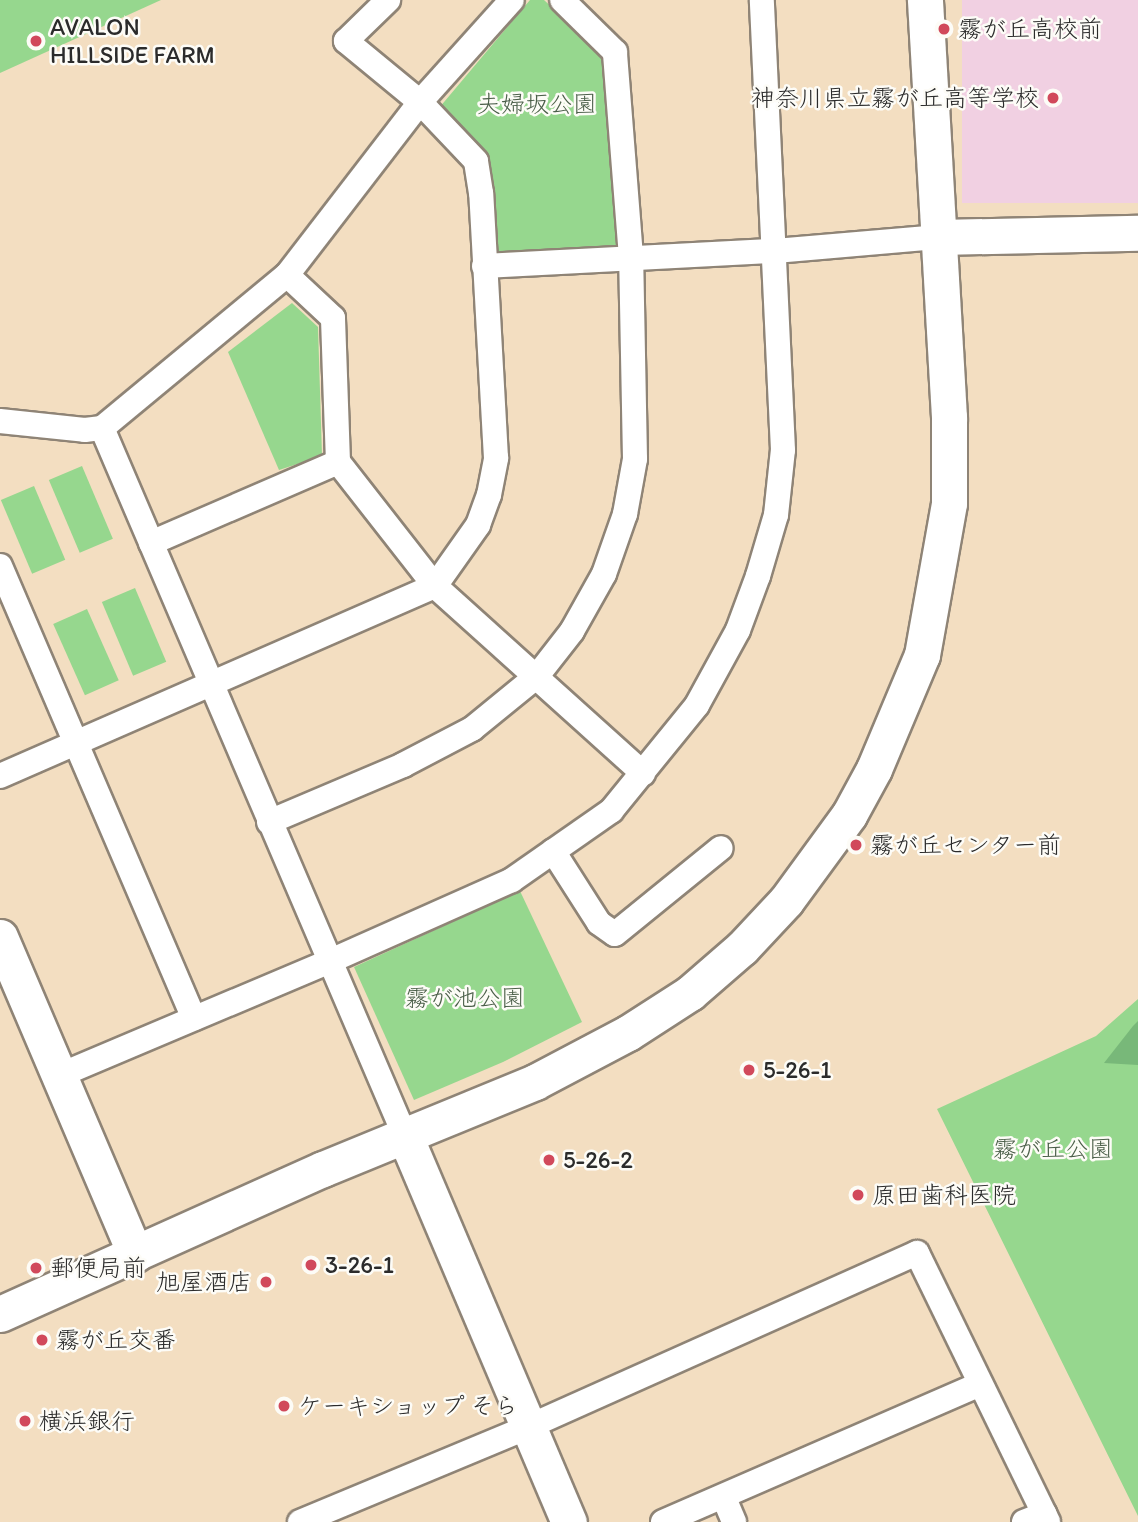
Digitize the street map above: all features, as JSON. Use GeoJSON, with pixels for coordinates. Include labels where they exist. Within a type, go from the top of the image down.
{"type":"FeatureCollection","features":[{"type":"Feature","properties":{"kind":"street"},"geometry":{"type":"LineString","coordinates":[[0,776],[435,586],[478,525],[489,495],[496,458],[476,161],[419,102],[346,41],[388,0]]}},
{"type":"Feature","properties":{"kind":"street"},"geometry":{"type":"LineString","coordinates":[[0,421],[85,430],[102,428],[287,275],[419,102],[512,0]]}},
{"type":"Feature","properties":{"kind":"street"},"geometry":{"type":"LineString","coordinates":[[269,822],[442,746],[472,729],[537,676],[572,631],[604,574],[625,514],[635,459],[631,257],[615,52],[562,0]]}},
{"type":"Feature","properties":{"kind":"street"},"geometry":{"type":"LineString","coordinates":[[58,1076],[328,962],[512,880],[611,811],[697,705],[738,631],[758,576],[776,514],[783,450],[762,0]]}},
{"type":"Feature","properties":{"kind":"street"},"geometry":{"type":"LineString","coordinates":[[0,1314],[323,1169],[535,1082],[628,1033],[690,993],[741,948],[786,901],[849,815],[874,769],[922,655],[949,503],[949,441],[925,0]]}},
{"type":"Feature","properties":{"kind":"street"},"geometry":{"type":"LineString","coordinates":[[484,266],[775,251],[939,237],[1138,233]]}},
{"type":"Feature","properties":{"kind":"street"},"geometry":{"type":"LineString","coordinates":[[287,275],[333,318],[338,462],[435,586],[643,773]]}},
{"type":"Feature","properties":{"kind":"street"},"geometry":{"type":"LineString","coordinates":[[102,428],[569,1522]]}},
{"type":"Feature","properties":{"kind":"street"},"geometry":{"type":"LineString","coordinates":[[151,543],[338,462]]}},
{"type":"Feature","properties":{"kind":"street"},"geometry":{"type":"LineString","coordinates":[[0,566],[194,1018]]}},
{"type":"Feature","properties":{"kind":"street"},"geometry":{"type":"LineString","coordinates":[[553,851],[599,923],[615,934],[721,848]]}},
{"type":"Feature","properties":{"kind":"street"},"geometry":{"type":"LineString","coordinates":[[0,937],[58,1076],[82,1123],[135,1254]]}},
{"type":"Feature","properties":{"kind":"street"},"geometry":{"type":"LineString","coordinates":[[300,1522],[528,1427],[917,1253],[980,1384],[1039,1519]]}},
{"type":"Feature","properties":{"kind":"street"},"geometry":{"type":"LineString","coordinates":[[663,1522],[724,1498],[980,1384]]}},
{"type":"Feature","properties":{"kind":"street"},"geometry":{"type":"LineString","coordinates":[[724,1498],[734,1522]]}},
{"type":"Feature","properties":{"kind":"shaded area","name":"神奈川県立霧が丘高等学校"},"geometry":{"type":"Polygon","coordinates":[[[962,0],[1138,0],[1138,203],[962,203],[962,0]]]}},
{"type":"Feature","properties":{"kind":"green space","name":"AVALON HILLSIDE FARM"},"geometry":{"type":"Polygon","coordinates":[[[0,0],[161,0],[0,73],[0,0]]]}},
{"type":"Feature","properties":{"kind":"green space","name":"夫婦坂公園"},"geometry":{"type":"Polygon","coordinates":[[[530,0],[544,0],[606,58],[621,249],[495,258],[485,155],[439,108],[530,0]]]}},
{"type":"Feature","properties":{"kind":"green space"},"geometry":{"type":"Polygon","coordinates":[[[292,303],[318,327],[322,456],[279,470],[228,352],[292,303]]]}},
{"type":"Feature","properties":{"kind":"green space"},"geometry":{"type":"Polygon","coordinates":[[[82,466],[113,539],[80,553],[49,480],[82,466]]]}},
{"type":"Feature","properties":{"kind":"green space"},"geometry":{"type":"Polygon","coordinates":[[[34,486],[65,560],[32,574],[1,500],[34,486]]]}},
{"type":"Feature","properties":{"kind":"green space"},"geometry":{"type":"Polygon","coordinates":[[[135,588],[166,662],[133,676],[102,602],[135,588]]]}},
{"type":"Feature","properties":{"kind":"green space"},"geometry":{"type":"Polygon","coordinates":[[[87,609],[119,680],[85,695],[53,624],[87,609]]]}},
{"type":"Feature","properties":{"kind":"green space","name":"霧が池公園"},"geometry":{"type":"Polygon","coordinates":[[[520,891],[582,1022],[503,1062],[414,1100],[354,967],[520,891]]]}},
{"type":"Feature","properties":{"kind":"green space","name":"霧が丘公園"},"geometry":{"type":"Polygon","coordinates":[[[1138,999],[1138,1516],[937,1109],[1096,1036],[1138,999]]]}},
{"type":"Feature","properties":{"kind":"green space"},"geometry":{"type":"Polygon","coordinates":[[[1138,1021],[1138,1065],[1104,1063],[1133,1026],[1138,1021]]]}},
{"type":"Feature","properties":{"kind":"place","name":"霧が丘高校前"},"geometry":{"type":"Point","coordinates":[944,29]}},
{"type":"Feature","properties":{"kind":"place","name":"AVALON HILLSIDE FARM"},"geometry":{"type":"Point","coordinates":[36,41]}},
{"type":"Feature","properties":{"kind":"place","name":"神奈川県立霧が丘高等学校"},"geometry":{"type":"Point","coordinates":[1053,98]}},
{"type":"Feature","properties":{"kind":"place","name":"霧が丘センター前"},"geometry":{"type":"Point","coordinates":[856,845]}},
{"type":"Feature","properties":{"kind":"place","name":"5-26-1"},"geometry":{"type":"Point","coordinates":[749,1070]}},
{"type":"Feature","properties":{"kind":"place","name":"5-26-2"},"geometry":{"type":"Point","coordinates":[549,1160]}},
{"type":"Feature","properties":{"kind":"place","name":"原田歯科医院"},"geometry":{"type":"Point","coordinates":[858,1195]}},
{"type":"Feature","properties":{"kind":"place","name":"3-26-1"},"geometry":{"type":"Point","coordinates":[311,1265]}},
{"type":"Feature","properties":{"kind":"place","name":"郵便局前"},"geometry":{"type":"Point","coordinates":[36,1268]}},
{"type":"Feature","properties":{"kind":"place","name":"旭屋酒店"},"geometry":{"type":"Point","coordinates":[266,1282]}},
{"type":"Feature","properties":{"kind":"place","name":"霧が丘交番"},"geometry":{"type":"Point","coordinates":[42,1340]}},
{"type":"Feature","properties":{"kind":"place","name":"ケーキショップ そら"},"geometry":{"type":"Point","coordinates":[284,1406]}},
{"type":"Feature","properties":{"kind":"place","name":"横浜銀行"},"geometry":{"type":"Point","coordinates":[25,1421]}}]}
